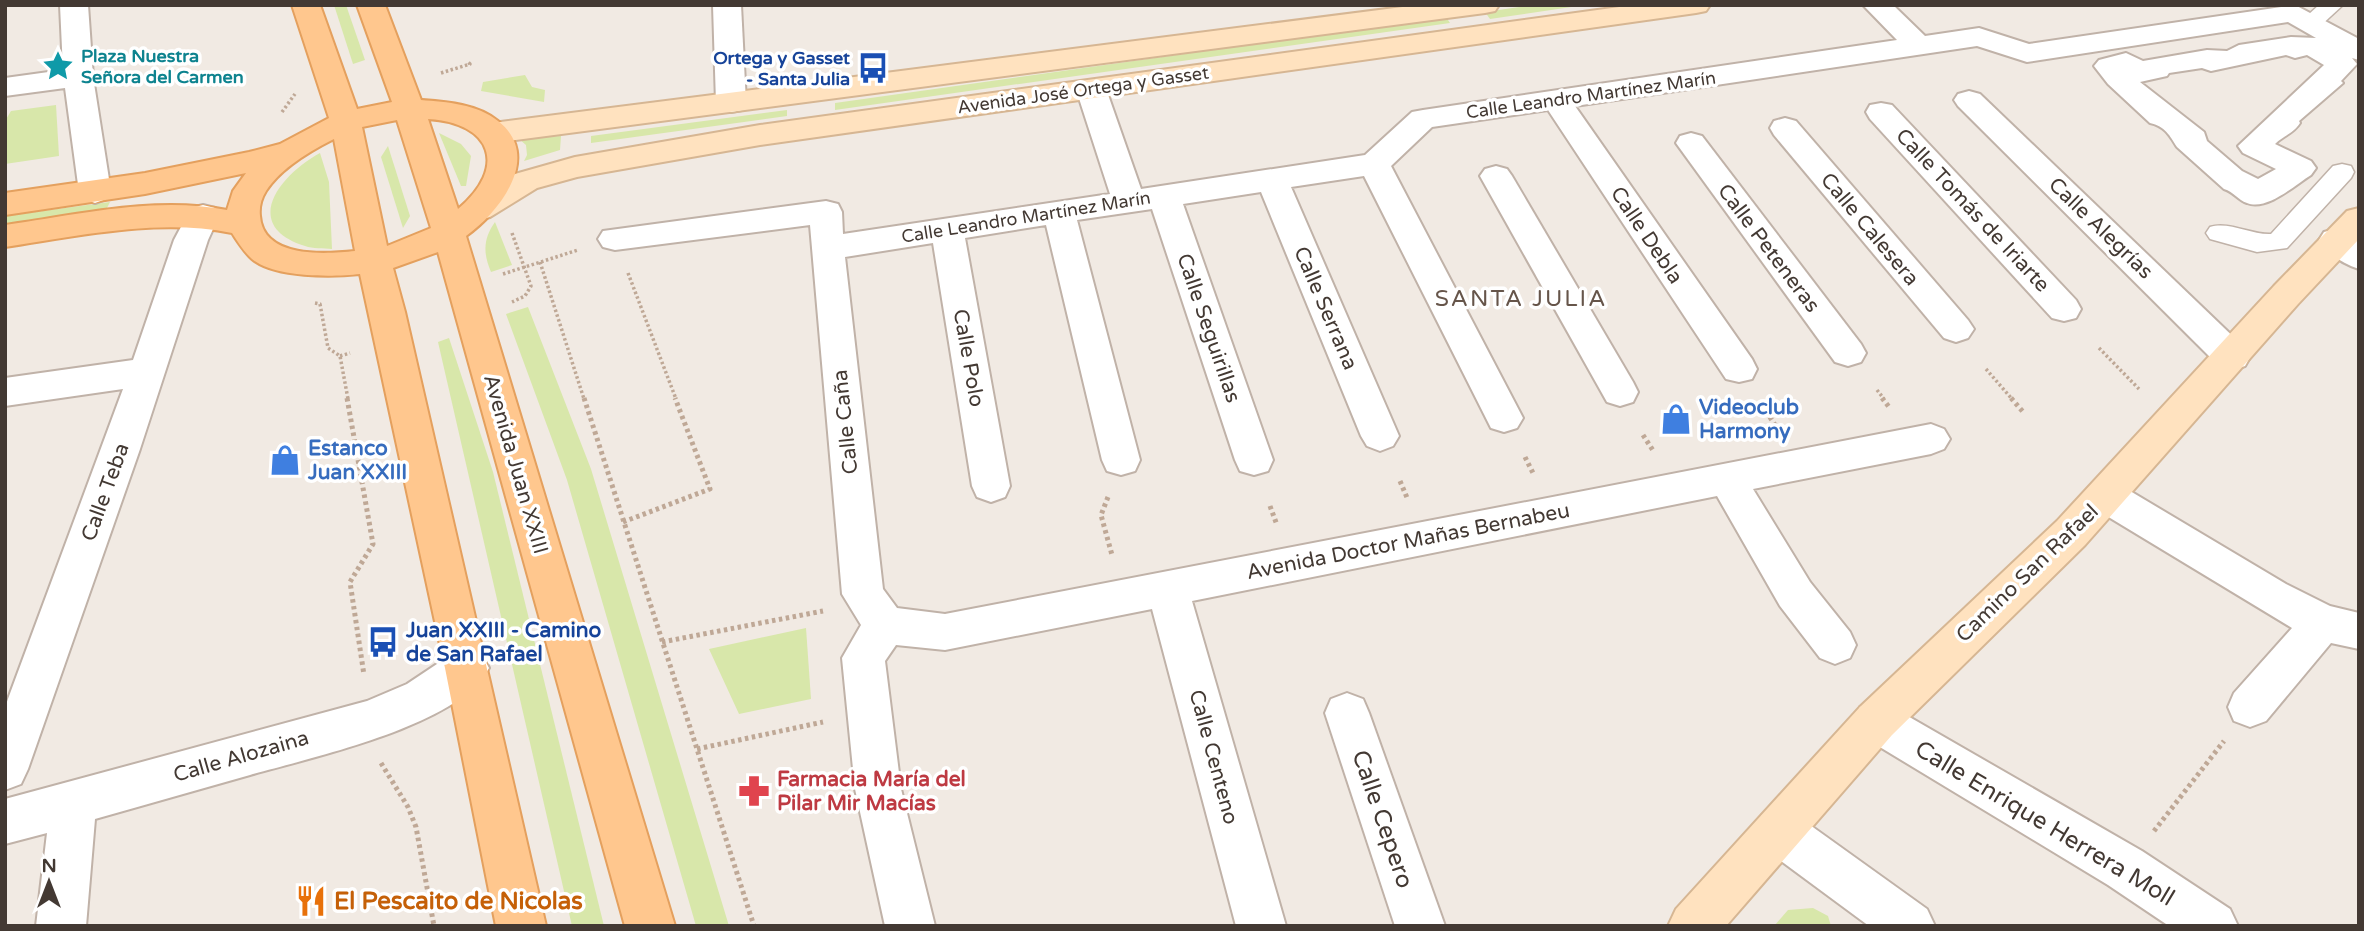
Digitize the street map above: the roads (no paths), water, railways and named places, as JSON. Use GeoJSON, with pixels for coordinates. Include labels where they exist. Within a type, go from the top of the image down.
{"type":"FeatureCollection","features":[{"type":"Feature","properties":{"kind":"main road"},"geometry":{"type":"LineString","coordinates":[[306,5],[346,122],[374,262],[388,313],[467,667],[521,926]]}},
{"type":"Feature","properties":{"kind":"main road","name":"Avenida Juan XXIII"},"geometry":{"type":"LineString","coordinates":[[371,5],[394,62],[408,109],[463,221],[466,286],[650,926]]}},
{"type":"Feature","properties":{"kind":"main road","name":"Avenida José Ortega y Gasset"},"geometry":{"type":"LineString","coordinates":[[493,133],[731,103],[1391,11],[1485,5]]}},
{"type":"Feature","properties":{"kind":"main road","name":"Avenida José Ortega y Gasset"},"geometry":{"type":"LineString","coordinates":[[463,221],[526,181],[575,167],[760,135],[1696,5]]}},
{"type":"Feature","properties":{"kind":"main road"},"geometry":{"type":"LineString","coordinates":[[408,109],[453,113],[473,119],[493,133],[502,149],[503,168],[495,188],[463,221],[412,250],[374,262],[312,267],[265,253],[244,224],[245,206],[252,188],[267,170],[286,153],[314,135],[346,122],[408,109]]}},
{"type":"Feature","properties":{"kind":"main road"},"geometry":{"type":"LineString","coordinates":[[5,204],[222,171],[286,153]]}},
{"type":"Feature","properties":{"kind":"main road"},"geometry":{"type":"LineString","coordinates":[[5,236],[124,219],[203,216],[244,224]]}},
{"type":"Feature","properties":{"kind":"main road","name":"Camino San Rafael"},"geometry":{"type":"LineString","coordinates":[[1693,926],[1876,721],[2071,533],[2232,356],[2351,239]]}},
{"type":"Feature","properties":{"kind":"street"},"geometry":{"type":"LineString","coordinates":[[74,5],[78,77],[95,192]]}},
{"type":"Feature","properties":{"kind":"street"},"geometry":{"type":"LineString","coordinates":[[727,5],[731,103]]}},
{"type":"Feature","properties":{"kind":"street"},"geometry":{"type":"LineString","coordinates":[[1877,5],[1919,46]]}},
{"type":"Feature","properties":{"kind":"street","name":"Calle Leandro Martínez Marín"},"geometry":{"type":"LineString","coordinates":[[615,239],[827,230],[947,229],[1374,164],[1423,119],[1979,37],[2027,53],[2292,13],[2321,14],[2359,51]]}},
{"type":"Feature","properties":{"kind":"street"},"geometry":{"type":"LineString","coordinates":[[2291,46],[2295,49],[2312,46],[2342,64],[2324,81],[2328,83],[2322,88],[2318,87],[2281,121],[2285,123],[2279,129],[2274,127],[2254,146],[2300,168],[2256,195],[2240,181],[2235,182],[2188,140],[2193,139],[2166,115],[2161,116],[2118,78],[2123,77],[2109,66],[2126,62],[2140,73],[2157,70],[2153,67],[2207,59],[2211,62],[2219,61],[2243,57],[2239,54],[2291,46]]}},
{"type":"Feature","properties":{"kind":"street"},"geometry":{"type":"LineString","coordinates":[[5,87],[78,77]]}},
{"type":"Feature","properties":{"kind":"street"},"geometry":{"type":"LineString","coordinates":[[1091,89],[1129,201]]}},
{"type":"Feature","properties":{"kind":"street","name":"Calle Debla"},"geometry":{"type":"LineString","coordinates":[[1556,100],[1739,369]]}},
{"type":"Feature","properties":{"kind":"street","name":"Calle Alegrías"},"geometry":{"type":"LineString","coordinates":[[1969,100],[2232,356]]}},
{"type":"Feature","properties":{"kind":"street","name":"Calle Tomás de Iriarte"},"geometry":{"type":"LineString","coordinates":[[1881,111],[2064,309]]}},
{"type":"Feature","properties":{"kind":"street","name":"Calle Calesera"},"geometry":{"type":"LineString","coordinates":[[1784,128],[1956,329]]}},
{"type":"Feature","properties":{"kind":"street","name":"Calle Peteneras"},"geometry":{"type":"LineString","coordinates":[[1690,143],[1848,353]]}},
{"type":"Feature","properties":{"kind":"street"},"geometry":{"type":"LineString","coordinates":[[1374,164],[1504,418]]}},
{"type":"Feature","properties":{"kind":"street"},"geometry":{"type":"LineString","coordinates":[[1496,176],[1620,392]]}},
{"type":"Feature","properties":{"kind":"street","name":"Calle Serrana"},"geometry":{"type":"LineString","coordinates":[[1272,179],[1380,436]]}},
{"type":"Feature","properties":{"kind":"street","name":"Calle Seguirillas"},"geometry":{"type":"LineString","coordinates":[[1164,196],[1254,460]]}},
{"type":"Feature","properties":{"kind":"street"},"geometry":{"type":"LineString","coordinates":[[1059,212],[1121,460]]}},
{"type":"Feature","properties":{"kind":"street","name":"Calle Teba"},"geometry":{"type":"LineString","coordinates":[[5,769],[121,449],[191,240],[203,216]]}},
{"type":"Feature","properties":{"kind":"street","name":"Calle Polo"},"geometry":{"type":"LineString","coordinates":[[947,229],[991,486]]}},
{"type":"Feature","properties":{"kind":"street","name":"Calle Caña"},"geometry":{"type":"LineString","coordinates":[[827,230],[863,594],[885,625]]}},
{"type":"Feature","properties":{"kind":"street"},"geometry":{"type":"LineString","coordinates":[[5,392],[146,372]]}},
{"type":"Feature","properties":{"kind":"street","name":"Avenida Doctor Mañas Bernabeu"},"geometry":{"type":"LineString","coordinates":[[885,625],[945,632],[1931,439]]}},
{"type":"Feature","properties":{"kind":"street"},"geometry":{"type":"LineString","coordinates":[[1726,478],[1795,594],[1835,645]]}},
{"type":"Feature","properties":{"kind":"street"},"geometry":{"type":"LineString","coordinates":[[2106,496],[2271,596],[2341,627],[2250,708]]}},
{"type":"Feature","properties":{"kind":"street","name":"Calle Centeno"},"geometry":{"type":"LineString","coordinates":[[1167,588],[1261,926]]}},
{"type":"Feature","properties":{"kind":"street"},"geometry":{"type":"LineString","coordinates":[[885,625],[863,658],[877,789],[909,926]]}},
{"type":"Feature","properties":{"kind":"street","name":"Calle Alozaina"},"geometry":{"type":"LineString","coordinates":[[5,822],[372,720],[423,698],[467,667]]}},
{"type":"Feature","properties":{"kind":"street","name":"Calle Cepero"},"geometry":{"type":"LineString","coordinates":[[1347,712],[1420,926]]}},
{"type":"Feature","properties":{"kind":"street","name":"Calle Enrique Herrera Moll"},"geometry":{"type":"LineString","coordinates":[[1876,721],[2125,869],[2213,926]]}},
{"type":"Feature","properties":{"kind":"street"},"geometry":{"type":"LineString","coordinates":[[61,926],[73,805]]}},
{"type":"Feature","properties":{"kind":"street"},"geometry":{"type":"LineString","coordinates":[[1779,831],[1910,926]]}},
{"type":"Feature","properties":{"kind":"lane"},"geometry":{"type":"LineString","coordinates":[[2220,233],[2257,243],[2278,242],[2342,172]]}},
{"type":"Feature","properties":{"kind":"place","name":"Plaza Nuestra Señora del Carmen"},"geometry":{"type":"Point","coordinates":[58,66]}},
{"type":"Feature","properties":{"kind":"place","name":"Ortega y Gasset - Santa Julia"},"geometry":{"type":"Point","coordinates":[873,68]}},
{"type":"Feature","properties":{"kind":"place","name":"Videoclub Harmony"},"geometry":{"type":"Point","coordinates":[1676,419]}},
{"type":"Feature","properties":{"kind":"place","name":"Estanco Juan XXIII"},"geometry":{"type":"Point","coordinates":[285,460]}},
{"type":"Feature","properties":{"kind":"place","name":"Juan XXIII - Camino de San Rafael"},"geometry":{"type":"Point","coordinates":[383,642]}},
{"type":"Feature","properties":{"kind":"place","name":"Farmacia María del Pilar Mir Macías"},"geometry":{"type":"Point","coordinates":[754,791]}},
{"type":"Feature","properties":{"kind":"place","name":"El Pescaito de Nicolas"},"geometry":{"type":"Point","coordinates":[311,901]}},
{"type":"Feature","properties":{"kind":"district","name":"SANTA JULIA"},"geometry":{"type":"Point","coordinates":[1521,298]}}]}
